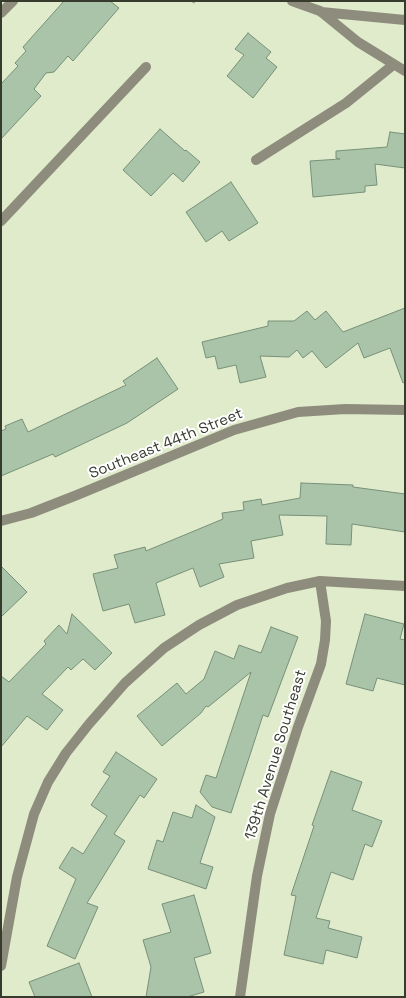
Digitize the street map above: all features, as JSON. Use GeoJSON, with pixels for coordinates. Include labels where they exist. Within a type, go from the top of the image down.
{"type":"FeatureCollection","features":[{"type":"Feature","properties":{"kind":"street"},"geometry":{"type":"LineString","coordinates":[[1,13],[12,1]]}},
{"type":"Feature","properties":{"kind":"street"},"geometry":{"type":"LineString","coordinates":[[292,1],[320,12],[405,20]]}},
{"type":"Feature","properties":{"kind":"street"},"geometry":{"type":"LineString","coordinates":[[320,12],[358,42],[405,71]]}},
{"type":"Feature","properties":{"kind":"street"},"geometry":{"type":"LineString","coordinates":[[256,160],[346,103],[393,65]]}},
{"type":"Feature","properties":{"kind":"street"},"geometry":{"type":"LineString","coordinates":[[1,221],[146,67]]}},
{"type":"Feature","properties":{"kind":"street","name":"Southeast 44th Street"},"geometry":{"type":"LineString","coordinates":[[1,521],[31,513],[234,430],[298,412],[345,409],[405,410]]}},
{"type":"Feature","properties":{"kind":"street"},"geometry":{"type":"LineString","coordinates":[[1,966],[17,877],[34,814],[48,782],[66,753],[125,683],[164,648],[199,625],[237,605],[287,588],[320,580],[405,586]]}},
{"type":"Feature","properties":{"kind":"street","name":"139th Avenue Southeast"},"geometry":{"type":"LineString","coordinates":[[240,997],[257,876],[270,814],[320,664],[325,640],[326,621],[320,580]]}},
{"type":"Feature","properties":{"kind":"building"},"geometry":{"type":"Polygon","coordinates":[[[64,1],[110,1],[119,8],[73,61],[68,56],[54,72],[46,73],[34,89],[41,96],[1,139],[1,84],[18,66],[15,63],[26,51],[23,47],[64,1]]]}},
{"type":"Feature","properties":{"kind":"building"},"geometry":{"type":"Polygon","coordinates":[[[248,33],[271,52],[266,58],[277,67],[253,98],[227,76],[244,55],[235,49],[248,33]]]}},
{"type":"Feature","properties":{"kind":"building"},"geometry":{"type":"Polygon","coordinates":[[[160,129],[200,162],[183,182],[173,173],[151,196],[123,170],[160,129]]]}},
{"type":"Feature","properties":{"kind":"building"},"geometry":{"type":"Polygon","coordinates":[[[390,132],[405,134],[405,168],[375,164],[377,185],[365,186],[365,192],[313,197],[310,161],[340,159],[336,158],[336,151],[387,147],[390,132]]]}},
{"type":"Feature","properties":{"kind":"building"},"geometry":{"type":"Polygon","coordinates":[[[231,182],[258,223],[229,241],[222,231],[206,242],[186,212],[231,182]]]}},
{"type":"Feature","properties":{"kind":"building"},"geometry":{"type":"Polygon","coordinates":[[[405,308],[405,382],[403,383],[390,348],[364,358],[358,343],[326,368],[312,351],[303,358],[297,350],[289,357],[260,356],[266,377],[240,383],[236,365],[218,369],[215,356],[206,358],[202,342],[268,326],[268,321],[294,321],[307,311],[315,320],[326,311],[343,332],[405,308]]]}},
{"type":"Feature","properties":{"kind":"building"},"geometry":{"type":"Polygon","coordinates":[[[157,358],[178,389],[127,423],[55,457],[53,454],[1,476],[1,431],[6,429],[5,426],[22,419],[28,432],[126,385],[123,381],[157,358]]]}},
{"type":"Feature","properties":{"kind":"building"},"geometry":{"type":"Polygon","coordinates":[[[301,483],[353,485],[353,487],[405,494],[405,532],[352,524],[351,545],[326,544],[327,516],[279,515],[283,535],[251,541],[254,558],[219,564],[224,577],[200,587],[193,568],[156,583],[165,615],[135,623],[129,604],[103,611],[93,574],[118,568],[114,555],[145,547],[146,551],[223,519],[222,513],[244,510],[243,502],[261,499],[262,505],[300,498],[301,483]]]}},
{"type":"Feature","properties":{"kind":"building"},"geometry":{"type":"Polygon","coordinates":[[[1,566],[27,592],[1,617],[1,566]]]}},
{"type":"Feature","properties":{"kind":"building"},"geometry":{"type":"Polygon","coordinates":[[[72,614],[112,653],[95,670],[83,659],[71,670],[68,667],[42,694],[63,710],[47,730],[27,716],[1,747],[1,676],[9,682],[46,644],[44,641],[59,625],[67,634],[72,614]]]}},
{"type":"Feature","properties":{"kind":"building"},"geometry":{"type":"Polygon","coordinates":[[[365,614],[404,624],[400,639],[405,640],[405,685],[377,678],[373,691],[346,684],[365,614]]]}},
{"type":"Feature","properties":{"kind":"building"},"geometry":{"type":"Polygon","coordinates":[[[271,627],[298,637],[268,717],[263,715],[231,813],[212,807],[200,792],[206,775],[216,778],[251,672],[208,707],[206,706],[201,713],[162,746],[137,716],[177,683],[186,694],[204,679],[215,651],[234,659],[239,645],[261,653],[271,627]]]}},
{"type":"Feature","properties":{"kind":"building"},"geometry":{"type":"Polygon","coordinates":[[[116,752],[157,779],[144,798],[140,795],[114,834],[125,841],[87,903],[98,907],[75,959],[47,946],[76,879],[59,868],[72,847],[83,854],[107,816],[91,805],[110,776],[103,772],[116,752]]]}},
{"type":"Feature","properties":{"kind":"building"},"geometry":{"type":"Polygon","coordinates":[[[331,771],[362,782],[352,810],[382,821],[372,847],[365,844],[353,880],[331,872],[316,918],[330,921],[328,928],[362,937],[357,958],[326,950],[323,964],[284,955],[296,896],[291,895],[314,826],[312,825],[331,771]]]}},
{"type":"Feature","properties":{"kind":"building"},"geometry":{"type":"Polygon","coordinates":[[[196,805],[215,817],[200,863],[213,867],[206,889],[148,869],[157,840],[163,842],[173,812],[192,818],[196,805]]]}},
{"type":"Feature","properties":{"kind":"building"},"geometry":{"type":"Polygon","coordinates":[[[194,895],[211,953],[194,958],[204,992],[187,997],[146,997],[151,967],[143,940],[171,932],[162,904],[194,895]]]}},
{"type":"Feature","properties":{"kind":"building"},"geometry":{"type":"Polygon","coordinates":[[[79,963],[92,997],[35,997],[29,982],[79,963]]]}}]}
